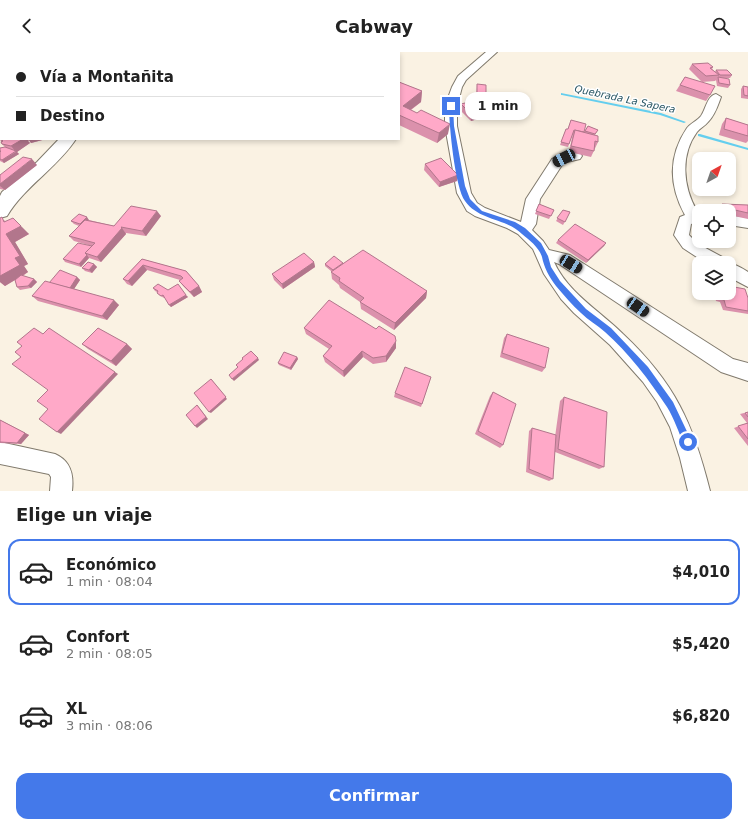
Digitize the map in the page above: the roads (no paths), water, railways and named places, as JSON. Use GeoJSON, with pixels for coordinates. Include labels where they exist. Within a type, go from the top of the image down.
{"type":"FeatureCollection","features":[{"type":"Feature","properties":{"kind":"street"},"geometry":{"type":"LineString","coordinates":[[492,52],[462,78],[453,96],[451,106],[451,126],[462,186],[467,200],[480,212],[512,224],[522,230],[538,245],[545,256],[545,261],[549,269],[558,283],[584,311],[608,330],[645,370],[670,405],[688,442],[699,491]]}},
{"type":"Feature","properties":{"kind":"street"},"geometry":{"type":"LineString","coordinates":[[692,212],[688,208],[680,186],[678,170],[681,150],[693,129],[706,118],[716,97]]}},
{"type":"Feature","properties":{"kind":"street"},"geometry":{"type":"LineString","coordinates":[[0,211],[9,197],[43,166],[67,140]]}},
{"type":"Feature","properties":{"kind":"street"},"geometry":{"type":"LineString","coordinates":[[522,230],[529,224],[533,199],[557,162],[564,158],[576,156]]}},
{"type":"Feature","properties":{"kind":"street"},"geometry":{"type":"LineString","coordinates":[[692,218],[685,221],[681,233],[682,238],[692,246]]}},
{"type":"Feature","properties":{"kind":"street"},"geometry":{"type":"LineString","coordinates":[[736,221],[748,223]]}},
{"type":"Feature","properties":{"kind":"street"},"geometry":{"type":"LineString","coordinates":[[695,248],[708,256]]}},
{"type":"Feature","properties":{"kind":"street"},"geometry":{"type":"LineString","coordinates":[[545,256],[554,256],[564,259],[728,366],[748,372]]}},
{"type":"Feature","properties":{"kind":"street"},"geometry":{"type":"LineString","coordinates":[[736,273],[748,280]]}},
{"type":"Feature","properties":{"kind":"street"},"geometry":{"type":"LineString","coordinates":[[0,453],[55,465],[60,470],[63,477],[61,491]]}},
{"type":"Feature","properties":{"kind":"waterway","name":"Quebrada La Sapera"},"geometry":{"type":"LineString","coordinates":[[562,94],[661,114],[684,122]]}},
{"type":"Feature","properties":{"kind":"waterway","name":"Quebrada La Sapera"},"geometry":{"type":"LineString","coordinates":[[699,135],[748,149]]}}]}
